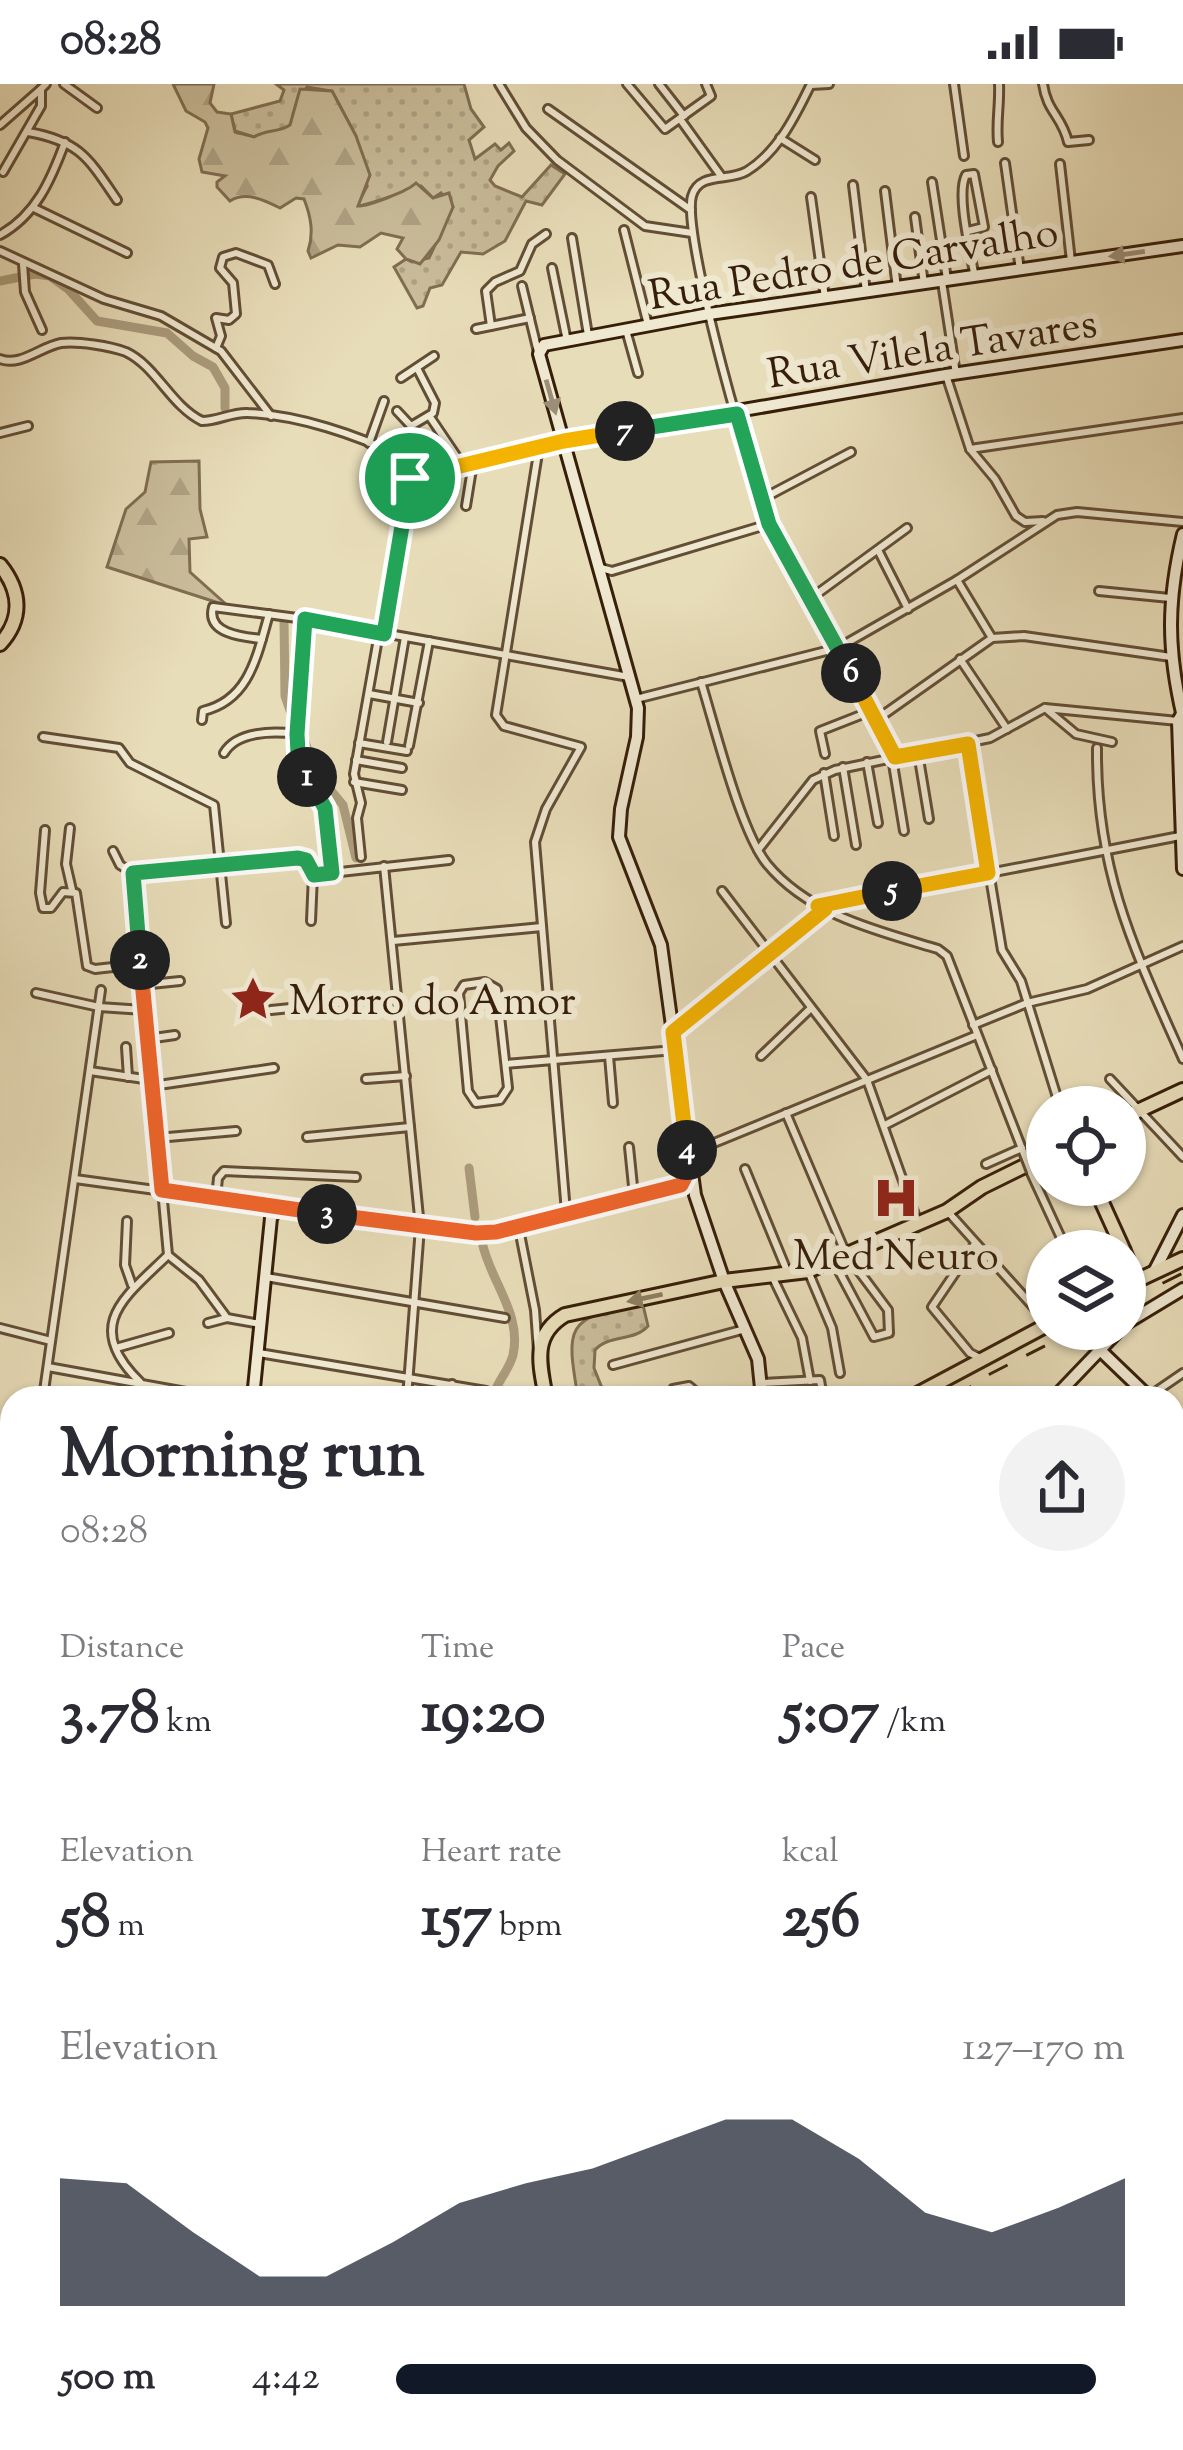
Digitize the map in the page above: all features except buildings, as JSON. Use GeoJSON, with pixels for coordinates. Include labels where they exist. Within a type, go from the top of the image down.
{"type":"FeatureCollection","features":[{"type":"Feature","properties":{"kind":"main road"},"geometry":{"type":"LineString","coordinates":[[0,565],[11,580],[17,607],[14,624],[0,640]]}},
{"type":"Feature","properties":{"kind":"main road"},"geometry":{"type":"LineString","coordinates":[[0,577],[11,602],[0,640]]}},
{"type":"Feature","properties":{"kind":"main road"},"geometry":{"type":"LineString","coordinates":[[1146,1106],[1183,1090]]}},
{"type":"Feature","properties":{"kind":"main road"},"geometry":{"type":"LineString","coordinates":[[544,1386],[539,1358],[546,1330],[565,1315],[724,1281],[808,1270],[947,1211],[1026,1165]]}},
{"type":"Feature","properties":{"kind":"main road"},"geometry":{"type":"LineString","coordinates":[[1146,1277],[1183,1259]]}},
{"type":"Feature","properties":{"kind":"main road"},"geometry":{"type":"LineString","coordinates":[[931,1386],[1026,1335]]}},
{"type":"Feature","properties":{"kind":"street"},"geometry":{"type":"LineString","coordinates":[[64,84],[97,108]]}},
{"type":"Feature","properties":{"kind":"street"},"geometry":{"type":"LineString","coordinates":[[499,84],[542,147],[573,172],[645,226],[692,232]]}},
{"type":"Feature","properties":{"kind":"street"},"geometry":{"type":"LineString","coordinates":[[627,84],[661,128],[712,95],[706,84]]}},
{"type":"Feature","properties":{"kind":"street"},"geometry":{"type":"LineString","coordinates":[[659,84],[721,176]]}},
{"type":"Feature","properties":{"kind":"street"},"geometry":{"type":"LineString","coordinates":[[829,84],[811,85],[780,138],[748,170],[698,185],[692,197],[692,232],[709,314],[769,524],[894,757],[904,831]]}},
{"type":"Feature","properties":{"kind":"street"},"geometry":{"type":"LineString","coordinates":[[954,84],[964,156]]}},
{"type":"Feature","properties":{"kind":"street"},"geometry":{"type":"LineString","coordinates":[[998,142],[999,84]]}},
{"type":"Feature","properties":{"kind":"street"},"geometry":{"type":"LineString","coordinates":[[1043,84],[1046,105],[1064,123],[1068,142],[1089,140]]}},
{"type":"Feature","properties":{"kind":"street"},"geometry":{"type":"LineString","coordinates":[[0,125],[44,86]]}},
{"type":"Feature","properties":{"kind":"street"},"geometry":{"type":"LineString","coordinates":[[3,172],[44,101],[44,86]]}},
{"type":"Feature","properties":{"kind":"street"},"geometry":{"type":"LineString","coordinates":[[548,109],[691,210]]}},
{"type":"Feature","properties":{"kind":"street"},"geometry":{"type":"LineString","coordinates":[[28,132],[65,141],[85,155],[117,200]]}},
{"type":"Feature","properties":{"kind":"street"},"geometry":{"type":"LineString","coordinates":[[780,138],[815,160]]}},
{"type":"Feature","properties":{"kind":"street"},"geometry":{"type":"LineString","coordinates":[[0,235],[21,223],[34,208],[65,141]]}},
{"type":"Feature","properties":{"kind":"street"},"geometry":{"type":"LineString","coordinates":[[1005,164],[1020,270]]}},
{"type":"Feature","properties":{"kind":"street"},"geometry":{"type":"LineString","coordinates":[[1060,164],[1071,262]]}},
{"type":"Feature","properties":{"kind":"street"},"geometry":{"type":"LineString","coordinates":[[968,231],[984,226],[974,174],[966,175],[961,183],[974,277]]}},
{"type":"Feature","properties":{"kind":"street"},"geometry":{"type":"LineString","coordinates":[[932,182],[951,375],[970,449],[995,479],[1016,516],[1025,522],[1077,512],[1183,522]]}},
{"type":"Feature","properties":{"kind":"street"},"geometry":{"type":"LineString","coordinates":[[853,185],[866,292]]}},
{"type":"Feature","properties":{"kind":"street"},"geometry":{"type":"LineString","coordinates":[[885,191],[897,288]]}},
{"type":"Feature","properties":{"kind":"street"},"geometry":{"type":"LineString","coordinates":[[811,196],[825,298]]}},
{"type":"Feature","properties":{"kind":"street"},"geometry":{"type":"LineString","coordinates":[[34,208],[127,253]]}},
{"type":"Feature","properties":{"kind":"street"},"geometry":{"type":"LineString","coordinates":[[916,217],[924,284]]}},
{"type":"Feature","properties":{"kind":"street"},"geometry":{"type":"LineString","coordinates":[[624,230],[648,326]]}},
{"type":"Feature","properties":{"kind":"street"},"geometry":{"type":"LineString","coordinates":[[491,326],[486,291],[520,271],[532,244],[546,234]]}},
{"type":"Feature","properties":{"kind":"street"},"geometry":{"type":"LineString","coordinates":[[572,238],[589,337]]}},
{"type":"Feature","properties":{"kind":"street","name":"Rua Pedro de Carvalho"},"geometry":{"type":"LineString","coordinates":[[541,350],[709,314],[1183,246]]}},
{"type":"Feature","properties":{"kind":"street"},"geometry":{"type":"LineString","coordinates":[[0,250],[23,268],[151,312],[216,348],[233,363],[271,416]]}},
{"type":"Feature","properties":{"kind":"street"},"geometry":{"type":"LineString","coordinates":[[216,348],[221,336],[215,318],[229,320],[236,314],[233,283],[220,268],[223,257],[236,253],[268,266],[275,284]]}},
{"type":"Feature","properties":{"kind":"street"},"geometry":{"type":"LineString","coordinates":[[23,268],[23,283],[42,330]]}},
{"type":"Feature","properties":{"kind":"street"},"geometry":{"type":"LineString","coordinates":[[552,268],[567,341]]}},
{"type":"Feature","properties":{"kind":"street"},"geometry":{"type":"LineString","coordinates":[[522,286],[636,699],[637,737],[619,837],[661,945],[694,1195],[758,1359],[761,1386]]}},
{"type":"Feature","properties":{"kind":"street"},"geometry":{"type":"LineString","coordinates":[[476,329],[530,318]]}},
{"type":"Feature","properties":{"kind":"street"},"geometry":{"type":"LineString","coordinates":[[626,330],[638,373]]}},
{"type":"Feature","properties":{"kind":"street","name":"Rua Vilela Tavares"},"geometry":{"type":"LineString","coordinates":[[410,478],[564,441],[1183,340]]}},
{"type":"Feature","properties":{"kind":"street"},"geometry":{"type":"LineString","coordinates":[[0,358],[12,362],[64,342],[120,351],[137,360],[196,418],[207,422],[239,413],[271,416],[402,457],[410,478],[356,760],[361,856]]}},
{"type":"Feature","properties":{"kind":"street"},"geometry":{"type":"LineString","coordinates":[[401,378],[434,356]]}},
{"type":"Feature","properties":{"kind":"street"},"geometry":{"type":"LineString","coordinates":[[397,411],[411,426],[430,417],[435,403],[417,368]]}},
{"type":"Feature","properties":{"kind":"street"},"geometry":{"type":"LineString","coordinates":[[368,444],[384,401]]}},
{"type":"Feature","properties":{"kind":"street"},"geometry":{"type":"LineString","coordinates":[[430,417],[463,465]]}},
{"type":"Feature","properties":{"kind":"street"},"geometry":{"type":"LineString","coordinates":[[970,449],[1183,418]]}},
{"type":"Feature","properties":{"kind":"street"},"geometry":{"type":"LineString","coordinates":[[0,433],[28,426]]}},
{"type":"Feature","properties":{"kind":"street"},"geometry":{"type":"LineString","coordinates":[[539,447],[496,706],[499,721],[516,730],[581,747],[537,830],[535,855],[566,1213]]}},
{"type":"Feature","properties":{"kind":"street"},"geometry":{"type":"LineString","coordinates":[[762,499],[850,452]]}},
{"type":"Feature","properties":{"kind":"street"},"geometry":{"type":"LineString","coordinates":[[466,506],[473,463]]}},
{"type":"Feature","properties":{"kind":"street"},"geometry":{"type":"LineString","coordinates":[[636,699],[838,649],[1048,520]]}},
{"type":"Feature","properties":{"kind":"street"},"geometry":{"type":"LineString","coordinates":[[605,574],[769,524]]}},
{"type":"Feature","properties":{"kind":"street"},"geometry":{"type":"LineString","coordinates":[[810,598],[907,528]]}},
{"type":"Feature","properties":{"kind":"street"},"geometry":{"type":"LineString","coordinates":[[1183,536],[1178,581],[1169,598],[1171,657],[1182,718],[1183,869]]}},
{"type":"Feature","properties":{"kind":"street"},"geometry":{"type":"LineString","coordinates":[[878,550],[908,609]]}},
{"type":"Feature","properties":{"kind":"street"},"geometry":{"type":"LineString","coordinates":[[957,580],[992,638]]}},
{"type":"Feature","properties":{"kind":"street"},"geometry":{"type":"LineString","coordinates":[[1100,591],[1169,598]]}},
{"type":"Feature","properties":{"kind":"street"},"geometry":{"type":"LineString","coordinates":[[262,639],[243,637],[214,624],[211,612],[217,606],[305,619],[629,677]]}},
{"type":"Feature","properties":{"kind":"street"},"geometry":{"type":"LineString","coordinates":[[210,709],[240,690],[253,668],[269,614]]}},
{"type":"Feature","properties":{"kind":"street"},"geometry":{"type":"LineString","coordinates":[[305,619],[297,734],[301,764],[325,808],[332,873]]}},
{"type":"Feature","properties":{"kind":"street"},"geometry":{"type":"LineString","coordinates":[[876,720],[992,638],[1024,636],[1171,657]]}},
{"type":"Feature","properties":{"kind":"street"},"geometry":{"type":"LineString","coordinates":[[387,742],[405,637]]}},
{"type":"Feature","properties":{"kind":"street"},"geometry":{"type":"LineString","coordinates":[[359,743],[408,748],[430,641]]}},
{"type":"Feature","properties":{"kind":"street"},"geometry":{"type":"LineString","coordinates":[[960,659],[1007,729]]}},
{"type":"Feature","properties":{"kind":"street"},"geometry":{"type":"LineString","coordinates":[[700,682],[758,850],[770,867],[822,907],[861,926],[941,950],[1057,1230]]}},
{"type":"Feature","properties":{"kind":"street"},"geometry":{"type":"LineString","coordinates":[[368,694],[418,703]]}},
{"type":"Feature","properties":{"kind":"street"},"geometry":{"type":"LineString","coordinates":[[758,850],[807,787],[824,773],[843,767],[968,744],[1045,708],[1182,718]]}},
{"type":"Feature","properties":{"kind":"street"},"geometry":{"type":"LineString","coordinates":[[1045,708],[1076,734],[1112,742]]}},
{"type":"Feature","properties":{"kind":"street"},"geometry":{"type":"LineString","coordinates":[[825,754],[820,731],[871,710]]}},
{"type":"Feature","properties":{"kind":"street"},"geometry":{"type":"LineString","coordinates":[[224,753],[238,739],[275,732],[297,734]]}},
{"type":"Feature","properties":{"kind":"street"},"geometry":{"type":"LineString","coordinates":[[43,737],[119,748],[130,764],[214,805],[226,923]]}},
{"type":"Feature","properties":{"kind":"street"},"geometry":{"type":"LineString","coordinates":[[968,744],[1002,950],[1018,975],[1053,1086]]}},
{"type":"Feature","properties":{"kind":"street"},"geometry":{"type":"LineString","coordinates":[[1097,748],[1104,850],[1140,965],[1183,1059]]}},
{"type":"Feature","properties":{"kind":"street"},"geometry":{"type":"LineString","coordinates":[[918,753],[929,819]]}},
{"type":"Feature","properties":{"kind":"street"},"geometry":{"type":"LineString","coordinates":[[356,760],[403,768]]}},
{"type":"Feature","properties":{"kind":"street"},"geometry":{"type":"LineString","coordinates":[[867,762],[878,823]]}},
{"type":"Feature","properties":{"kind":"street"},"geometry":{"type":"LineString","coordinates":[[843,767],[856,845]]}},
{"type":"Feature","properties":{"kind":"street"},"geometry":{"type":"LineString","coordinates":[[824,773],[834,836]]}},
{"type":"Feature","properties":{"kind":"street"},"geometry":{"type":"LineString","coordinates":[[354,782],[402,790]]}},
{"type":"Feature","properties":{"kind":"street"},"geometry":{"type":"LineString","coordinates":[[70,828],[66,864],[78,897],[87,966],[95,970],[140,964]]}},
{"type":"Feature","properties":{"kind":"street"},"geometry":{"type":"LineString","coordinates":[[45,830],[40,893],[44,908],[48,910],[63,892],[72,890]]}},
{"type":"Feature","properties":{"kind":"street"},"geometry":{"type":"LineString","coordinates":[[673,1032],[822,907],[1180,836]]}},
{"type":"Feature","properties":{"kind":"street"},"geometry":{"type":"LineString","coordinates":[[113,851],[120,866],[133,873],[306,860],[314,875],[311,921]]}},
{"type":"Feature","properties":{"kind":"street"},"geometry":{"type":"LineString","coordinates":[[314,875],[449,860]]}},
{"type":"Feature","properties":{"kind":"street"},"geometry":{"type":"LineString","coordinates":[[384,866],[420,1227],[408,1386]]}},
{"type":"Feature","properties":{"kind":"street"},"geometry":{"type":"LineString","coordinates":[[133,873],[168,1255],[213,1297],[227,1318]]}},
{"type":"Feature","properties":{"kind":"street"},"geometry":{"type":"LineString","coordinates":[[722,891],[867,1080],[918,1223]]}},
{"type":"Feature","properties":{"kind":"street"},"geometry":{"type":"LineString","coordinates":[[393,941],[542,927]]}},
{"type":"Feature","properties":{"kind":"street"},"geometry":{"type":"LineString","coordinates":[[974,1024],[1027,1003],[1087,989],[1183,946]]}},
{"type":"Feature","properties":{"kind":"street"},"geometry":{"type":"LineString","coordinates":[[142,985],[180,981]]}},
{"type":"Feature","properties":{"kind":"street"},"geometry":{"type":"LineString","coordinates":[[485,982],[497,989],[506,1064],[508,1088],[503,1098],[470,1099],[459,999],[464,985],[485,982]]}},
{"type":"Feature","properties":{"kind":"street"},"geometry":{"type":"LineString","coordinates":[[46,1386],[101,990]]}},
{"type":"Feature","properties":{"kind":"street"},"geometry":{"type":"LineString","coordinates":[[36,993],[98,1007],[144,1010]]}},
{"type":"Feature","properties":{"kind":"street"},"geometry":{"type":"LineString","coordinates":[[271,1010],[398,997]]}},
{"type":"Feature","properties":{"kind":"street"},"geometry":{"type":"LineString","coordinates":[[761,1056],[811,1008]]}},
{"type":"Feature","properties":{"kind":"street"},"geometry":{"type":"LineString","coordinates":[[147,1039],[175,1034]]}},
{"type":"Feature","properties":{"kind":"street"},"geometry":{"type":"LineString","coordinates":[[687,1154],[977,1035]]}},
{"type":"Feature","properties":{"kind":"street"},"geometry":{"type":"LineString","coordinates":[[126,1047],[128,1077]]}},
{"type":"Feature","properties":{"kind":"street"},"geometry":{"type":"LineString","coordinates":[[506,1064],[675,1050]]}},
{"type":"Feature","properties":{"kind":"street"},"geometry":{"type":"LineString","coordinates":[[609,1056],[613,1102]]}},
{"type":"Feature","properties":{"kind":"street"},"geometry":{"type":"LineString","coordinates":[[89,1071],[152,1083],[274,1068]]}},
{"type":"Feature","properties":{"kind":"street"},"geometry":{"type":"LineString","coordinates":[[885,1125],[992,1070]]}},
{"type":"Feature","properties":{"kind":"street"},"geometry":{"type":"LineString","coordinates":[[366,1079],[406,1076]]}},
{"type":"Feature","properties":{"kind":"street"},"geometry":{"type":"LineString","coordinates":[[1110,1079],[1117,1086]]}},
{"type":"Feature","properties":{"kind":"street"},"geometry":{"type":"LineString","coordinates":[[786,1113],[840,1257],[872,1334],[880,1338],[891,1330],[888,1310],[840,1257]]}},
{"type":"Feature","properties":{"kind":"street"},"geometry":{"type":"LineString","coordinates":[[1146,1116],[1183,1157]]}},
{"type":"Feature","properties":{"kind":"street"},"geometry":{"type":"LineString","coordinates":[[307,1137],[410,1127]]}},
{"type":"Feature","properties":{"kind":"street"},"geometry":{"type":"LineString","coordinates":[[157,1138],[236,1131]]}},
{"type":"Feature","properties":{"kind":"street"},"geometry":{"type":"LineString","coordinates":[[628,1147],[634,1196]]}},
{"type":"Feature","properties":{"kind":"street"},"geometry":{"type":"LineString","coordinates":[[986,1164],[1023,1151]]}},
{"type":"Feature","properties":{"kind":"street"},"geometry":{"type":"LineString","coordinates":[[681,1185],[689,1169]]}},
{"type":"Feature","properties":{"kind":"street"},"geometry":{"type":"LineString","coordinates":[[745,1169],[788,1274]]}},
{"type":"Feature","properties":{"kind":"street"},"geometry":{"type":"LineString","coordinates":[[216,1198],[218,1178],[224,1171],[356,1177]]}},
{"type":"Feature","properties":{"kind":"street"},"geometry":{"type":"LineString","coordinates":[[75,1179],[483,1233],[681,1185]]}},
{"type":"Feature","properties":{"kind":"street"},"geometry":{"type":"LineString","coordinates":[[681,1185],[694,1195]]}},
{"type":"Feature","properties":{"kind":"street"},"geometry":{"type":"LineString","coordinates":[[254,1386],[271,1218],[269,1209],[260,1204]]}},
{"type":"Feature","properties":{"kind":"street"},"geometry":{"type":"LineString","coordinates":[[271,1218],[283,1208]]}},
{"type":"Feature","properties":{"kind":"street"},"geometry":{"type":"LineString","coordinates":[[947,1211],[1026,1301]]}},
{"type":"Feature","properties":{"kind":"street"},"geometry":{"type":"LineString","coordinates":[[1154,1273],[1183,1215]]}},
{"type":"Feature","properties":{"kind":"street"},"geometry":{"type":"LineString","coordinates":[[128,1221],[125,1265],[132,1285]]}},
{"type":"Feature","properties":{"kind":"street"},"geometry":{"type":"LineString","coordinates":[[518,1225],[539,1358]]}},
{"type":"Feature","properties":{"kind":"street"},"geometry":{"type":"LineString","coordinates":[[974,1245],[932,1306],[970,1353],[980,1358]]}},
{"type":"Feature","properties":{"kind":"street"},"geometry":{"type":"LineString","coordinates":[[145,1384],[127,1369],[116,1348],[113,1317],[132,1285],[168,1255]]}},
{"type":"Feature","properties":{"kind":"street"},"geometry":{"type":"LineString","coordinates":[[808,1270],[832,1328],[840,1373]]}},
{"type":"Feature","properties":{"kind":"street"},"geometry":{"type":"LineString","coordinates":[[772,1276],[802,1338],[810,1381]]}},
{"type":"Feature","properties":{"kind":"street"},"geometry":{"type":"LineString","coordinates":[[266,1277],[505,1318]]}},
{"type":"Feature","properties":{"kind":"street"},"geometry":{"type":"LineString","coordinates":[[1146,1312],[1183,1289]]}},
{"type":"Feature","properties":{"kind":"street"},"geometry":{"type":"LineString","coordinates":[[208,1323],[227,1318],[260,1324]]}},
{"type":"Feature","properties":{"kind":"street"},"geometry":{"type":"LineString","coordinates":[[0,1328],[51,1341]]}},
{"type":"Feature","properties":{"kind":"street"},"geometry":{"type":"LineString","coordinates":[[613,1365],[745,1329]]}},
{"type":"Feature","properties":{"kind":"street"},"geometry":{"type":"LineString","coordinates":[[116,1348],[169,1333]]}},
{"type":"Feature","properties":{"kind":"street"},"geometry":{"type":"LineString","coordinates":[[1066,1386],[1100,1350],[1138,1386]]}},
{"type":"Feature","properties":{"kind":"street"},"geometry":{"type":"LineString","coordinates":[[258,1353],[463,1386]]}},
{"type":"Feature","properties":{"kind":"street"},"geometry":{"type":"LineString","coordinates":[[48,1367],[156,1386]]}},
{"type":"Feature","properties":{"kind":"street"},"geometry":{"type":"LineString","coordinates":[[122,1380],[127,1369]]}},
{"type":"Feature","properties":{"kind":"street"},"geometry":{"type":"LineString","coordinates":[[761,1383],[821,1381],[822,1386]]}},
{"type":"Feature","properties":{"kind":"green space"},"geometry":{"type":"Polygon","coordinates":[[[173,84],[214,84],[210,103],[217,112],[231,114],[235,132],[254,137],[290,125],[300,89],[332,91],[370,175],[358,206],[416,183],[433,198],[449,193],[453,207],[439,240],[420,264],[397,249],[403,238],[381,233],[360,247],[338,245],[311,258],[311,225],[304,199],[296,198],[280,208],[249,197],[230,201],[217,187],[225,176],[202,172],[199,159],[208,128],[186,111],[173,84]]]}},
{"type":"Feature","properties":{"kind":"green space"},"geometry":{"type":"Polygon","coordinates":[[[276,84],[464,84],[471,109],[484,127],[469,140],[475,159],[495,144],[501,150],[509,143],[514,151],[490,180],[495,186],[522,197],[551,165],[565,174],[542,205],[526,201],[505,241],[483,254],[461,252],[442,285],[430,288],[423,306],[417,308],[394,267],[406,259],[429,258],[453,207],[441,193],[433,198],[421,186],[357,206],[367,186],[356,136],[332,91],[307,87],[292,122],[283,130],[254,137],[235,131],[231,114],[280,101],[284,90],[276,84]]]}},
{"type":"Feature","properties":{"kind":"green space"},"geometry":{"type":"Polygon","coordinates":[[[199,461],[200,509],[207,537],[189,539],[190,572],[228,606],[107,567],[126,509],[145,492],[151,462],[199,461]]]}},
{"type":"Feature","properties":{"kind":"green space"},"geometry":{"type":"Polygon","coordinates":[[[639,1303],[648,1326],[595,1350],[594,1368],[601,1386],[576,1386],[572,1355],[576,1330],[597,1314],[639,1303]]]}},
{"type":"Feature","properties":{"kind":"waterway"},"geometry":{"type":"LineString","coordinates":[[0,281],[50,276],[97,321],[167,333],[213,367],[225,388],[225,408]]}},
{"type":"Feature","properties":{"kind":"waterway"},"geometry":{"type":"LineString","coordinates":[[284,620],[285,696],[292,716]]}},
{"type":"Feature","properties":{"kind":"waterway"},"geometry":{"type":"LineString","coordinates":[[302,732],[314,770],[343,805],[356,858]]}},
{"type":"Feature","properties":{"kind":"waterway"},"geometry":{"type":"LineString","coordinates":[[469,1168],[475,1217]]}},
{"type":"Feature","properties":{"kind":"waterway"},"geometry":{"type":"LineString","coordinates":[[483,1246],[510,1313],[515,1340],[511,1361],[498,1386]]}},
{"type":"Feature","properties":{"kind":"railway"},"geometry":{"type":"LineString","coordinates":[[1146,1292],[1183,1273]]}},
{"type":"Feature","properties":{"kind":"railway"},"geometry":{"type":"LineString","coordinates":[[972,1386],[1037,1350]]}},
{"type":"Feature","properties":{"kind":"place","name":"Morro do Amor"},"geometry":{"type":"Point","coordinates":[253,999]}},
{"type":"Feature","properties":{"kind":"place","name":"Med Neuro"},"geometry":{"type":"Point","coordinates":[896,1198]}},
{"type":"Feature","properties":{"kind":"route"},"geometry":{"type":"LineString","coordinates":[[737,414],[776,539],[895,757],[968,744],[988,873],[818,906],[825,909],[673,1032],[689,1169],[681,1185],[490,1233],[162,1190],[133,873],[298,858],[306,860],[314,875],[332,873],[325,808],[298,752],[305,619],[384,634],[410,478],[564,441],[737,414]]}}]}
